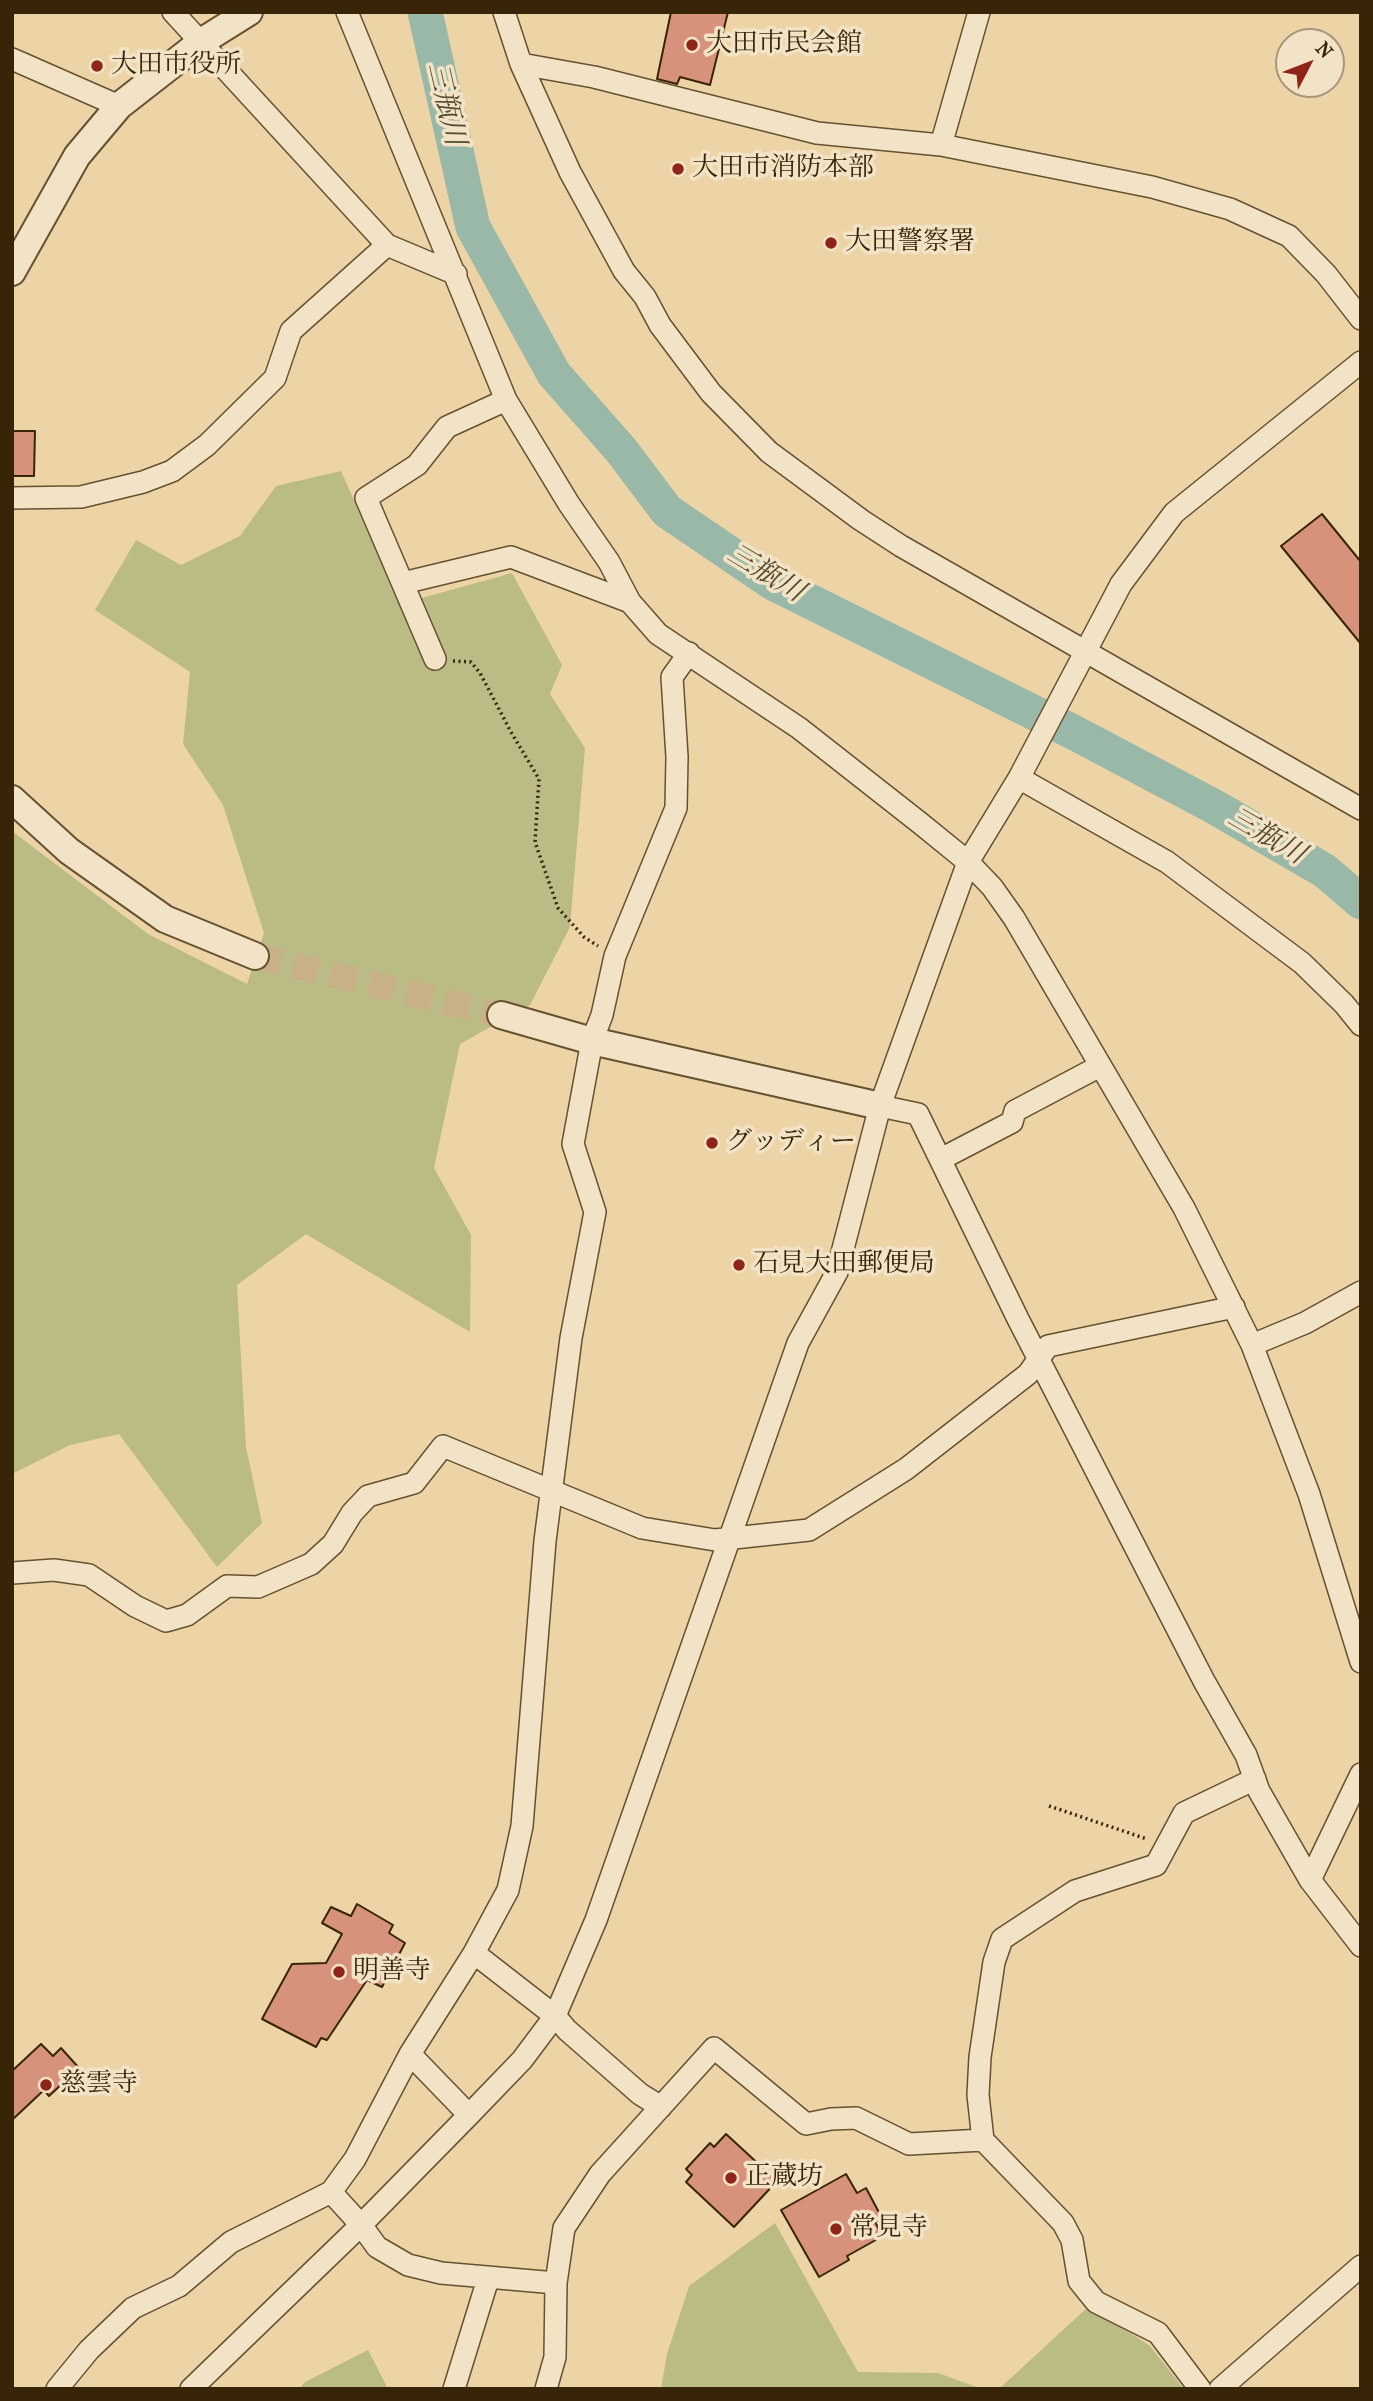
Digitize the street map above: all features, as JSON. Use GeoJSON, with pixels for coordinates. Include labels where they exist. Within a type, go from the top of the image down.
{"type":"FeatureCollection","features":[{"type":"Feature","properties":{"kind":"street"},"geometry":{"type":"LineString","coordinates":[[173,12],[387,245],[456,274]]}},
{"type":"Feature","properties":{"kind":"street"},"geometry":{"type":"LineString","coordinates":[[12,272],[77,156],[119,106],[201,42],[249,12]]}},
{"type":"Feature","properties":{"kind":"street"},"geometry":{"type":"LineString","coordinates":[[347,12],[506,400],[556,483],[609,562],[631,602],[658,634],[799,728],[968,862],[992,887],[1014,918],[1184,1208],[1252,1345],[1309,1494],[1361,1662]]}},
{"type":"Feature","properties":{"kind":"street"},"geometry":{"type":"LineString","coordinates":[[504,12],[521,64],[570,172],[624,271],[711,393],[769,452],[901,546],[1361,809]]}},
{"type":"Feature","properties":{"kind":"street"},"geometry":{"type":"LineString","coordinates":[[940,145],[979,12]]}},
{"type":"Feature","properties":{"kind":"street"},"geometry":{"type":"LineString","coordinates":[[12,59],[119,106]]}},
{"type":"Feature","properties":{"kind":"street"},"geometry":{"type":"LineString","coordinates":[[521,64],[594,77],[817,133],[940,145],[1153,187],[1230,209],[1289,236],[1326,274],[1361,319]]}},
{"type":"Feature","properties":{"kind":"street"},"geometry":{"type":"LineString","coordinates":[[12,498],[81,498],[143,482],[172,471],[207,445],[275,378],[291,331],[387,245]]}},
{"type":"Feature","properties":{"kind":"street"},"geometry":{"type":"LineString","coordinates":[[191,2389],[362,2225],[522,2060],[555,2016],[596,1920],[798,1343],[837,1272],[880,1106],[968,862],[1019,778],[1121,584],[1174,513],[1361,362]]}},
{"type":"Feature","properties":{"kind":"street"},"geometry":{"type":"LineString","coordinates":[[435,659],[366,498],[417,465],[447,427],[506,400]]}},
{"type":"Feature","properties":{"kind":"street"},"geometry":{"type":"LineString","coordinates":[[403,583],[511,556],[631,602]]}},
{"type":"Feature","properties":{"kind":"street"},"geometry":{"type":"LineString","coordinates":[[57,2389],[89,2350],[133,2308],[179,2286],[231,2242],[331,2192],[355,2159],[410,2054],[474,1954],[508,1890],[522,1826],[545,1541],[571,1338],[595,1212],[573,1144],[592,1041],[602,1015],[615,956],[676,808],[677,757],[672,677],[689,653]]}},
{"type":"Feature","properties":{"kind":"street"},"geometry":{"type":"LineString","coordinates":[[1019,778],[1167,862],[1302,963],[1344,1004],[1361,1025]]}},
{"type":"Feature","properties":{"kind":"street"},"geometry":{"type":"LineString","coordinates":[[12,799],[69,851],[165,919],[255,956]]}},
{"type":"Feature","properties":{"kind":"street"},"geometry":{"type":"LineString","coordinates":[[501,1016],[592,1041],[918,1114],[1039,1360],[1204,1681],[1246,1755],[1259,1791],[1310,1881],[1358,1932]]}},
{"type":"Feature","properties":{"kind":"street"},"geometry":{"type":"LineString","coordinates":[[941,1159],[1012,1122],[1015,1111],[1100,1066]]}},
{"type":"Feature","properties":{"kind":"street"},"geometry":{"type":"LineString","coordinates":[[1252,1345],[1305,1323],[1361,1292]]}},
{"type":"Feature","properties":{"kind":"street"},"geometry":{"type":"LineString","coordinates":[[12,1573],[54,1570],[89,1575],[135,1606],[166,1621],[187,1615],[227,1586],[258,1587],[311,1564],[333,1544],[352,1513],[368,1496],[414,1483],[443,1446],[642,1528],[715,1540],[809,1530],[906,1469],[1028,1374],[1048,1346],[1234,1307]]}},
{"type":"Feature","properties":{"kind":"street"},"geometry":{"type":"LineString","coordinates":[[1310,1881],[1361,1774]]}},
{"type":"Feature","properties":{"kind":"street"},"geometry":{"type":"LineString","coordinates":[[1200,2389],[1157,2333],[1096,2302],[1079,2281],[1072,2240],[1063,2223],[983,2140],[978,2095],[980,2057],[994,1962],[1002,1939],[1075,1891],[1156,1865],[1184,1813],[1255,1779]]}},
{"type":"Feature","properties":{"kind":"street"},"geometry":{"type":"LineString","coordinates":[[474,1954],[555,2016],[619,2076],[661,2107]]}},
{"type":"Feature","properties":{"kind":"street"},"geometry":{"type":"LineString","coordinates":[[546,2389],[555,2357],[556,2283],[564,2228],[600,2174],[713,2048],[806,2124],[856,2118],[909,2144],[983,2140]]}},
{"type":"Feature","properties":{"kind":"street"},"geometry":{"type":"LineString","coordinates":[[410,2054],[469,2115]]}},
{"type":"Feature","properties":{"kind":"street"},"geometry":{"type":"LineString","coordinates":[[331,2192],[362,2225],[377,2247],[408,2265],[440,2273],[488,2279],[556,2283]]}},
{"type":"Feature","properties":{"kind":"street"},"geometry":{"type":"LineString","coordinates":[[1220,2389],[1361,2266]]}},
{"type":"Feature","properties":{"kind":"street"},"geometry":{"type":"LineString","coordinates":[[454,2389],[488,2279]]}},
{"type":"Feature","properties":{"kind":"path"},"geometry":{"type":"LineString","coordinates":[[435,659],[471,662],[480,673],[510,732],[539,779],[535,842],[558,908],[584,937],[615,956]]}},
{"type":"Feature","properties":{"kind":"path"},"geometry":{"type":"LineString","coordinates":[[1049,1806],[1167,1845]]}},
{"type":"Feature","properties":{"kind":"green space"},"geometry":{"type":"Polygon","coordinates":[[[341,471],[400,604],[512,573],[562,665],[550,694],[585,748],[570,927],[530,1005],[460,1044],[434,1168],[471,1235],[470,1332],[306,1234],[237,1285],[246,1447],[262,1523],[217,1567],[119,1434],[70,1445],[12,1474],[12,831],[148,934],[247,984],[264,933],[223,805],[183,744],[190,672],[95,610],[136,540],[181,565],[240,536],[276,486],[341,471]]]}},
{"type":"Feature","properties":{"kind":"green space"},"geometry":{"type":"Polygon","coordinates":[[[775,2223],[858,2372],[938,2373],[982,2389],[661,2389],[667,2354],[689,2286],[775,2223]]]}},
{"type":"Feature","properties":{"kind":"green space"},"geometry":{"type":"Polygon","coordinates":[[[1089,2306],[1150,2346],[1184,2389],[999,2389],[1089,2306]]]}},
{"type":"Feature","properties":{"kind":"green space"},"geometry":{"type":"Polygon","coordinates":[[[368,2350],[388,2389],[299,2389],[305,2382],[368,2350]]]}},
{"type":"Feature","properties":{"kind":"building","name":"大田市民会館"},"geometry":{"type":"Polygon","coordinates":[[[671,12],[728,12],[710,85],[680,77],[677,84],[657,79],[671,12]]]}},
{"type":"Feature","properties":{"kind":"building"},"geometry":{"type":"Polygon","coordinates":[[[12,431],[35,431],[34,476],[12,476],[12,431]]]}},
{"type":"Feature","properties":{"kind":"building"},"geometry":{"type":"Polygon","coordinates":[[[1322,514],[1361,562],[1361,644],[1281,546],[1322,514]]]}},
{"type":"Feature","properties":{"kind":"building","name":"明善寺"},"geometry":{"type":"Polygon","coordinates":[[[357,1904],[393,1925],[389,1933],[405,1943],[382,1987],[367,1980],[327,2040],[321,2038],[316,2047],[262,2019],[292,1964],[326,1963],[342,1934],[322,1923],[331,1907],[351,1916],[357,1904]]]}},
{"type":"Feature","properties":{"kind":"building","name":"慈雲寺"},"geometry":{"type":"Polygon","coordinates":[[[41,2044],[53,2056],[61,2048],[79,2068],[49,2096],[44,2090],[12,2120],[12,2071],[41,2044]]]}},
{"type":"Feature","properties":{"kind":"building","name":"正蔵坊"},"geometry":{"type":"Polygon","coordinates":[[[726,2134],[777,2181],[734,2227],[686,2182],[692,2175],[686,2169],[710,2143],[714,2147],[726,2134]]]}},
{"type":"Feature","properties":{"kind":"building","name":"常見寺"},"geometry":{"type":"Polygon","coordinates":[[[846,2174],[857,2193],[866,2188],[882,2218],[875,2222],[883,2236],[847,2256],[849,2260],[819,2277],[781,2210],[846,2174]]]}},
{"type":"Feature","properties":{"kind":"waterway","name":"三瓶川"},"geometry":{"type":"LineString","coordinates":[[425,12],[473,227],[554,374],[621,450],[667,511],[773,583],[1073,732],[1213,806],[1325,871],[1361,902]]}},
{"type":"Feature","properties":{"kind":"tunnel"},"geometry":{"type":"LineString","coordinates":[[255,956],[501,1015]]}},
{"type":"Feature","properties":{"kind":"place","name":"大田市民会館"},"geometry":{"type":"Point","coordinates":[692,45]}},
{"type":"Feature","properties":{"kind":"place","name":"大田市役所"},"geometry":{"type":"Point","coordinates":[97,66]}},
{"type":"Feature","properties":{"kind":"place","name":"大田市消防本部"},"geometry":{"type":"Point","coordinates":[678,169]}},
{"type":"Feature","properties":{"kind":"place","name":"大田警察署"},"geometry":{"type":"Point","coordinates":[831,243]}},
{"type":"Feature","properties":{"kind":"place","name":"グッディー"},"geometry":{"type":"Point","coordinates":[712,1143]}},
{"type":"Feature","properties":{"kind":"place","name":"石見大田郵便局"},"geometry":{"type":"Point","coordinates":[739,1265]}},
{"type":"Feature","properties":{"kind":"place","name":"明善寺"},"geometry":{"type":"Point","coordinates":[339,1972]}},
{"type":"Feature","properties":{"kind":"place","name":"慈雲寺"},"geometry":{"type":"Point","coordinates":[46,2085]}},
{"type":"Feature","properties":{"kind":"place","name":"正蔵坊"},"geometry":{"type":"Point","coordinates":[731,2178]}},
{"type":"Feature","properties":{"kind":"place","name":"常見寺"},"geometry":{"type":"Point","coordinates":[836,2229]}}]}
